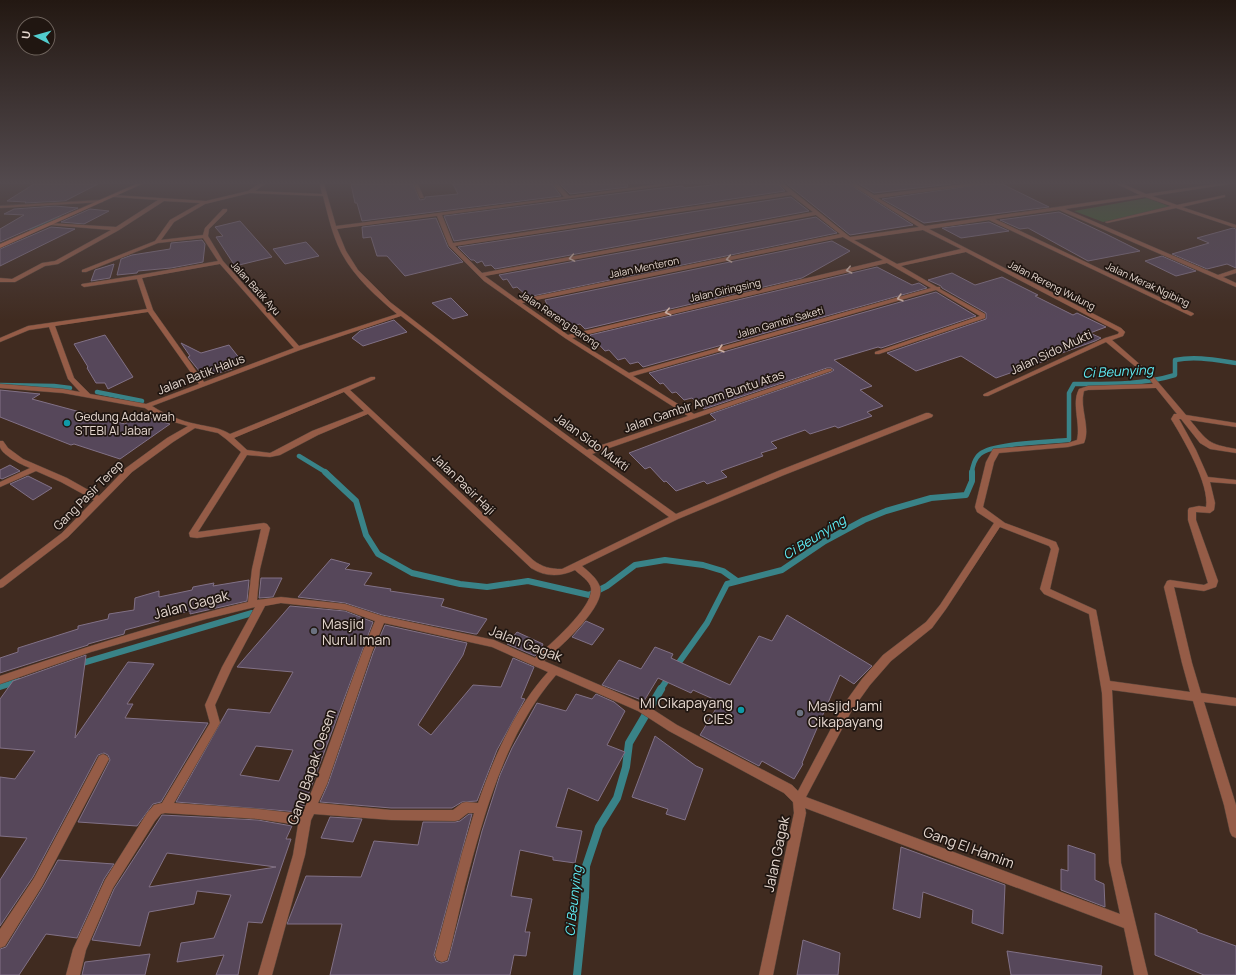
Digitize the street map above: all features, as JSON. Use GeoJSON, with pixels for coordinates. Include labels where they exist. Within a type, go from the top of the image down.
{"type":"FeatureCollection","features":[{"type":"Feature","properties":{"kind":"main road"},"geometry":{"type":"LineString","coordinates":[[0,246],[38,230]]}},
{"type":"Feature","properties":{"kind":"street"},"geometry":{"type":"LineString","coordinates":[[0,280],[13,282],[44,264],[56,263],[116,230]]}},
{"type":"Feature","properties":{"kind":"street"},"geometry":{"type":"LineString","coordinates":[[157,242],[166,230]]}},
{"type":"Feature","properties":{"kind":"street"},"geometry":{"type":"LineString","coordinates":[[84,271],[157,242],[205,236],[207,230]]}},
{"type":"Feature","properties":{"kind":"street","name":"Jalan Sido Mukti"},"geometry":{"type":"LineString","coordinates":[[335,230],[342,248],[356,271],[377,293],[489,382],[675,517]]}},
{"type":"Feature","properties":{"kind":"street","name":"Jalan Rereng Barong"},"geometry":{"type":"LineString","coordinates":[[445,230],[451,245],[481,275],[566,337],[693,416]]}},
{"type":"Feature","properties":{"kind":"street"},"geometry":{"type":"LineString","coordinates":[[451,245],[553,230]]}},
{"type":"Feature","properties":{"kind":"street"},"geometry":{"type":"LineString","coordinates":[[481,275],[728,230]]}},
{"type":"Feature","properties":{"kind":"street"},"geometry":{"type":"LineString","coordinates":[[837,230],[849,239],[938,288],[983,315],[983,317],[877,353]]}},
{"type":"Feature","properties":{"kind":"street"},"geometry":{"type":"LineString","coordinates":[[849,239],[907,230]]}},
{"type":"Feature","properties":{"kind":"street","name":"Jalan Rereng Wulung"},"geometry":{"type":"LineString","coordinates":[[927,230],[1119,330]]}},
{"type":"Feature","properties":{"kind":"street","name":"Jalan Merak Ngibing"},"geometry":{"type":"LineString","coordinates":[[1013,230],[1190,314]]}},
{"type":"Feature","properties":{"kind":"street"},"geometry":{"type":"LineString","coordinates":[[1108,230],[1236,285]]}},
{"type":"Feature","properties":{"kind":"street","name":"Jalan Menteron"},"geometry":{"type":"LineString","coordinates":[[518,302],[844,235]]}},
{"type":"Feature","properties":{"kind":"street","name":"Jalan Batik Ayu"},"geometry":{"type":"LineString","coordinates":[[205,236],[221,262],[298,349]]}},
{"type":"Feature","properties":{"kind":"street"},"geometry":{"type":"LineString","coordinates":[[896,266],[966,250]]}},
{"type":"Feature","properties":{"kind":"street","name":"Jalan Giringsing"},"geometry":{"type":"LineString","coordinates":[[566,337],[887,261]]}},
{"type":"Feature","properties":{"kind":"street"},"geometry":{"type":"LineString","coordinates":[[84,285],[139,277],[221,262]]}},
{"type":"Feature","properties":{"kind":"street"},"geometry":{"type":"LineString","coordinates":[[1218,277],[1236,271]]}},
{"type":"Feature","properties":{"kind":"street"},"geometry":{"type":"LineString","coordinates":[[139,277],[150,310],[203,385]]}},
{"type":"Feature","properties":{"kind":"street","name":"Jalan Gambir Saketi"},"geometry":{"type":"LineString","coordinates":[[628,375],[938,288]]}},
{"type":"Feature","properties":{"kind":"street"},"geometry":{"type":"LineString","coordinates":[[0,340],[28,328],[150,310]]}},
{"type":"Feature","properties":{"kind":"street","name":"Jalan Batik Halus"},"geometry":{"type":"LineString","coordinates":[[0,386],[37,387],[148,406],[298,349],[402,314]]}},
{"type":"Feature","properties":{"kind":"street"},"geometry":{"type":"LineString","coordinates":[[51,325],[71,379],[88,396]]}},
{"type":"Feature","properties":{"kind":"street","name":"Jalan Sido Mukti"},"geometry":{"type":"LineString","coordinates":[[986,395],[1121,335],[1122,332],[1119,330]]}},
{"type":"Feature","properties":{"kind":"street"},"geometry":{"type":"LineString","coordinates":[[1107,340],[1150,376],[1182,417],[1208,444],[1236,451]]}},
{"type":"Feature","properties":{"kind":"street","name":"Jalan Gambir Anom Buntu Atas"},"geometry":{"type":"LineString","coordinates":[[586,453],[829,370]]}},
{"type":"Feature","properties":{"kind":"street"},"geometry":{"type":"LineString","coordinates":[[229,437],[373,378]]}},
{"type":"Feature","properties":{"kind":"street"},"geometry":{"type":"LineString","coordinates":[[1141,975],[1115,863],[1106,685],[1093,612],[1047,592],[1045,589],[1055,550],[1053,544],[998,523],[992,517],[980,510],[979,506],[990,462],[996,451],[1077,444],[1081,441],[1083,430],[1079,398],[1081,390],[1088,388],[1161,389]]}},
{"type":"Feature","properties":{"kind":"street","name":"Jalan Pasir Haji"},"geometry":{"type":"LineString","coordinates":[[346,390],[538,570],[548,573],[563,572],[675,517]]}},
{"type":"Feature","properties":{"kind":"street"},"geometry":{"type":"LineString","coordinates":[[148,406],[163,416],[194,426],[220,431],[245,452],[270,455],[277,453],[315,433],[369,411]]}},
{"type":"Feature","properties":{"kind":"street"},"geometry":{"type":"LineString","coordinates":[[675,517],[781,473],[929,415]]}},
{"type":"Feature","properties":{"kind":"street"},"geometry":{"type":"LineString","coordinates":[[1236,425],[1177,416],[1175,418],[1206,479],[1212,509],[1192,510],[1192,520],[1213,581],[1213,585],[1204,588],[1170,583],[1169,587],[1186,663],[1230,805],[1236,832]]}},
{"type":"Feature","properties":{"kind":"street","name":"Gang Pasir Terep"},"geometry":{"type":"LineString","coordinates":[[0,585],[65,535],[129,470],[170,440],[194,426]]}},
{"type":"Feature","properties":{"kind":"street"},"geometry":{"type":"LineString","coordinates":[[0,443],[4,450],[100,500]]}},
{"type":"Feature","properties":{"kind":"street"},"geometry":{"type":"LineString","coordinates":[[165,808],[215,723],[210,705],[257,603],[256,569],[266,528],[264,526],[197,535],[194,535],[193,533],[245,452]]}},
{"type":"Feature","properties":{"kind":"street"},"geometry":{"type":"LineString","coordinates":[[0,485],[36,468]]}},
{"type":"Feature","properties":{"kind":"street"},"geometry":{"type":"LineString","coordinates":[[1206,479],[1236,482]]}},
{"type":"Feature","properties":{"kind":"street"},"geometry":{"type":"LineString","coordinates":[[799,800],[848,707],[866,682],[887,658],[929,625],[943,607],[998,523]]}},
{"type":"Feature","properties":{"kind":"street"},"geometry":{"type":"LineString","coordinates":[[537,662],[583,617],[596,598],[594,584],[576,566]]}},
{"type":"Feature","properties":{"kind":"street","name":"Jalan Gagak"},"geometry":{"type":"LineString","coordinates":[[0,680],[110,643],[206,615],[257,603],[281,600],[345,607],[381,619],[494,644],[642,708],[673,728],[788,789],[799,800],[800,813],[766,975]]}},
{"type":"Feature","properties":{"kind":"street","name":"Gang Bapak Oesen"},"geometry":{"type":"LineString","coordinates":[[265,975],[298,855],[306,820],[367,652],[381,619]]}},
{"type":"Feature","properties":{"kind":"street"},"geometry":{"type":"LineString","coordinates":[[442,955],[467,852],[499,759],[536,692],[555,670]]}},
{"type":"Feature","properties":{"kind":"street"},"geometry":{"type":"LineString","coordinates":[[1106,685],[1236,702]]}},
{"type":"Feature","properties":{"kind":"street"},"geometry":{"type":"LineString","coordinates":[[0,941],[38,882],[103,759]]}},
{"type":"Feature","properties":{"kind":"street","name":"Gang El Hamim"},"geometry":{"type":"LineString","coordinates":[[799,800],[1128,923]]}},
{"type":"Feature","properties":{"kind":"street"},"geometry":{"type":"LineString","coordinates":[[311,808],[391,815],[454,816],[466,807],[482,809]]}},
{"type":"Feature","properties":{"kind":"street"},"geometry":{"type":"LineString","coordinates":[[73,975],[80,949],[109,884],[151,817],[158,809],[165,808],[258,814],[306,820]]}},
{"type":"Feature","properties":{"kind":"building"},"geometry":{"type":"Polygon","coordinates":[[[0,230],[29,230],[0,242],[0,230]]]}},
{"type":"Feature","properties":{"kind":"building"},"geometry":{"type":"Polygon","coordinates":[[[45,230],[74,230],[0,266],[0,249],[45,230]]]}},
{"type":"Feature","properties":{"kind":"building"},"geometry":{"type":"Polygon","coordinates":[[[217,230],[248,230],[272,257],[235,266],[216,237],[223,236],[217,230]]]}},
{"type":"Feature","properties":{"kind":"building"},"geometry":{"type":"Polygon","coordinates":[[[362,230],[441,230],[448,247],[463,262],[405,276],[387,256],[377,256],[371,237],[363,238],[362,230]]]}},
{"type":"Feature","properties":{"kind":"building"},"geometry":{"type":"Polygon","coordinates":[[[449,230],[530,230],[454,241],[449,230]]]}},
{"type":"Feature","properties":{"kind":"building"},"geometry":{"type":"Polygon","coordinates":[[[575,230],[709,230],[495,269],[491,265],[485,266],[482,261],[477,263],[474,260],[471,260],[458,247],[575,230]]]}},
{"type":"Feature","properties":{"kind":"building"},"geometry":{"type":"Polygon","coordinates":[[[748,230],[832,230],[837,233],[528,297],[517,287],[513,288],[507,279],[503,280],[499,275],[748,230]]]}},
{"type":"Feature","properties":{"kind":"building"},"geometry":{"type":"Polygon","coordinates":[[[843,230],[885,230],[850,235],[843,230]]]}},
{"type":"Feature","properties":{"kind":"building"},"geometry":{"type":"Polygon","coordinates":[[[945,230],[1006,230],[1009,231],[961,238],[945,230]]]}},
{"type":"Feature","properties":{"kind":"building"},"geometry":{"type":"Polygon","coordinates":[[[1031,230],[1096,230],[1140,251],[1088,261],[1031,230]]]}},
{"type":"Feature","properties":{"kind":"building"},"geometry":{"type":"Polygon","coordinates":[[[1228,230],[1236,230],[1236,268],[1227,264],[1207,269],[1172,254],[1209,243],[1197,238],[1228,230]]]}},
{"type":"Feature","properties":{"kind":"building"},"geometry":{"type":"Polygon","coordinates":[[[202,240],[205,244],[203,262],[117,275],[121,259],[132,255],[170,249],[171,243],[202,240]]]}},
{"type":"Feature","properties":{"kind":"building"},"geometry":{"type":"Polygon","coordinates":[[[832,241],[850,251],[802,278],[585,329],[580,324],[569,327],[556,317],[553,317],[545,300],[832,241]]]}},
{"type":"Feature","properties":{"kind":"building"},"geometry":{"type":"Polygon","coordinates":[[[306,242],[319,256],[285,264],[273,249],[306,242]]]}},
{"type":"Feature","properties":{"kind":"building"},"geometry":{"type":"Polygon","coordinates":[[[1162,256],[1196,271],[1176,276],[1145,261],[1162,256]]]}},
{"type":"Feature","properties":{"kind":"building"},"geometry":{"type":"Polygon","coordinates":[[[114,264],[110,278],[91,281],[95,270],[114,264]]]}},
{"type":"Feature","properties":{"kind":"building"},"geometry":{"type":"Polygon","coordinates":[[[877,267],[912,285],[919,283],[927,288],[643,367],[638,362],[630,364],[625,358],[618,360],[609,350],[605,351],[590,335],[877,267]]]}},
{"type":"Feature","properties":{"kind":"building"},"geometry":{"type":"Polygon","coordinates":[[[952,273],[975,285],[1002,277],[1073,315],[1077,313],[1106,327],[1090,333],[1101,338],[1095,341],[996,378],[961,356],[916,371],[887,353],[986,319],[986,313],[942,288],[941,286],[928,280],[952,273]]]}},
{"type":"Feature","properties":{"kind":"building"},"geometry":{"type":"Polygon","coordinates":[[[936,292],[976,316],[881,348],[878,347],[834,360],[872,386],[860,390],[883,406],[867,412],[872,416],[838,428],[835,426],[810,434],[805,430],[771,442],[777,448],[761,453],[763,456],[721,471],[727,477],[707,484],[704,481],[676,491],[666,481],[664,482],[650,467],[645,469],[629,453],[716,420],[710,414],[834,370],[827,368],[704,409],[692,398],[684,400],[676,392],[672,393],[663,383],[660,384],[649,373],[936,292]]]}},
{"type":"Feature","properties":{"kind":"building"},"geometry":{"type":"Polygon","coordinates":[[[451,298],[468,315],[453,319],[432,303],[451,298]]]}},
{"type":"Feature","properties":{"kind":"building"},"geometry":{"type":"Polygon","coordinates":[[[394,320],[407,332],[363,346],[352,338],[360,331],[394,320]]]}},
{"type":"Feature","properties":{"kind":"building"},"geometry":{"type":"Polygon","coordinates":[[[105,335],[133,377],[108,389],[105,383],[96,383],[74,344],[105,335]]]}},
{"type":"Feature","properties":{"kind":"building"},"geometry":{"type":"Polygon","coordinates":[[[181,343],[201,353],[229,345],[240,359],[220,363],[232,369],[204,377],[188,357],[190,356],[181,343]]]}},
{"type":"Feature","properties":{"kind":"building"},"geometry":{"type":"Polygon","coordinates":[[[0,390],[40,394],[32,399],[125,424],[139,415],[170,424],[120,459],[74,444],[71,445],[0,417],[0,390]]]}},
{"type":"Feature","properties":{"kind":"building"},"geometry":{"type":"Polygon","coordinates":[[[10,465],[20,471],[2,479],[0,478],[0,470],[10,465]]]}},
{"type":"Feature","properties":{"kind":"building"},"geometry":{"type":"Polygon","coordinates":[[[28,476],[52,488],[33,500],[10,484],[28,476]]]}},
{"type":"Feature","properties":{"kind":"building"},"geometry":{"type":"Polygon","coordinates":[[[331,559],[350,564],[345,569],[372,573],[364,585],[391,589],[390,591],[444,599],[441,606],[487,619],[477,634],[475,634],[382,615],[345,603],[298,597],[331,559]]]}},
{"type":"Feature","properties":{"kind":"building"},"geometry":{"type":"Polygon","coordinates":[[[261,578],[282,578],[273,597],[259,598],[261,578]]]}},
{"type":"Feature","properties":{"kind":"building"},"geometry":{"type":"Polygon","coordinates":[[[249,580],[247,601],[190,614],[190,611],[159,618],[159,621],[125,630],[124,634],[88,644],[0,673],[0,658],[18,652],[18,648],[78,629],[78,626],[108,619],[109,614],[134,610],[135,598],[159,591],[159,597],[192,590],[193,587],[214,583],[213,586],[249,580]]]}},
{"type":"Feature","properties":{"kind":"building"},"geometry":{"type":"Polygon","coordinates":[[[290,606],[345,611],[373,622],[304,806],[301,805],[298,812],[176,802],[228,709],[270,713],[293,672],[237,667],[290,606]],[[256,746],[240,775],[279,781],[293,750],[256,746]]]}},
{"type":"Feature","properties":{"kind":"building"},"geometry":{"type":"Polygon","coordinates":[[[787,615],[872,666],[854,684],[840,675],[802,763],[803,764],[794,779],[762,761],[759,766],[700,735],[720,702],[693,690],[691,693],[658,678],[644,701],[602,685],[619,660],[641,669],[655,647],[673,654],[671,658],[730,685],[759,636],[772,641],[787,615]]]}},
{"type":"Feature","properties":{"kind":"building"},"geometry":{"type":"Polygon","coordinates":[[[586,621],[604,629],[592,645],[572,637],[586,621]]]}},
{"type":"Feature","properties":{"kind":"building"},"geometry":{"type":"Polygon","coordinates":[[[385,625],[467,643],[463,655],[418,725],[431,735],[473,685],[501,687],[513,658],[534,667],[521,698],[525,699],[497,750],[477,801],[462,802],[452,808],[391,808],[320,802],[328,784],[373,653],[385,625]]]}},
{"type":"Feature","properties":{"kind":"building"},"geometry":{"type":"Polygon","coordinates":[[[517,632],[543,644],[540,651],[535,656],[507,644],[517,632]]]}},
{"type":"Feature","properties":{"kind":"building"},"geometry":{"type":"Polygon","coordinates":[[[86,655],[75,738],[128,662],[154,664],[127,704],[133,704],[125,718],[208,723],[161,802],[153,804],[137,826],[78,822],[110,760],[108,755],[104,753],[98,755],[33,877],[0,926],[0,880],[27,838],[0,836],[0,777],[15,779],[35,751],[0,748],[0,699],[13,681],[86,655]]]}},
{"type":"Feature","properties":{"kind":"building"},"geometry":{"type":"Polygon","coordinates":[[[576,694],[592,699],[596,694],[614,702],[625,711],[607,745],[625,752],[598,801],[568,788],[556,827],[582,831],[575,863],[553,860],[553,857],[520,850],[511,896],[532,899],[525,932],[530,932],[526,956],[514,955],[510,975],[330,975],[342,924],[287,924],[306,876],[361,877],[374,841],[418,845],[423,822],[455,822],[460,821],[469,814],[472,814],[434,955],[436,961],[441,963],[448,961],[482,831],[500,775],[512,748],[537,703],[566,711],[576,694]]]}},
{"type":"Feature","properties":{"kind":"building"},"geometry":{"type":"Polygon","coordinates":[[[655,736],[696,766],[703,769],[685,820],[666,814],[668,809],[632,797],[655,736]]]}},
{"type":"Feature","properties":{"kind":"building"},"geometry":{"type":"Polygon","coordinates":[[[162,815],[258,820],[292,826],[286,839],[291,839],[262,923],[248,922],[238,975],[216,975],[224,955],[177,962],[181,943],[214,938],[231,895],[197,891],[194,904],[149,912],[140,946],[92,940],[114,889],[162,815]],[[167,853],[149,887],[276,867],[167,853]]]}},
{"type":"Feature","properties":{"kind":"building"},"geometry":{"type":"Polygon","coordinates":[[[330,817],[362,819],[353,842],[321,838],[330,817]]]}},
{"type":"Feature","properties":{"kind":"building"},"geometry":{"type":"Polygon","coordinates":[[[1068,845],[1095,854],[1095,880],[1104,884],[1105,907],[1061,890],[1061,869],[1068,871],[1068,845]]]}},
{"type":"Feature","properties":{"kind":"building"},"geometry":{"type":"Polygon","coordinates":[[[901,847],[1005,885],[1003,934],[972,923],[973,910],[923,892],[920,918],[893,909],[901,847]]]}},
{"type":"Feature","properties":{"kind":"building"},"geometry":{"type":"Polygon","coordinates":[[[58,860],[114,864],[104,879],[77,938],[46,934],[19,975],[0,975],[0,949],[6,947],[58,860]]]}},
{"type":"Feature","properties":{"kind":"building"},"geometry":{"type":"Polygon","coordinates":[[[1155,913],[1197,930],[1197,932],[1236,946],[1236,975],[1204,975],[1155,955],[1155,913]]]}},
{"type":"Feature","properties":{"kind":"building"},"geometry":{"type":"Polygon","coordinates":[[[803,940],[840,953],[838,975],[797,975],[803,940]]]}},
{"type":"Feature","properties":{"kind":"building"},"geometry":{"type":"Polygon","coordinates":[[[1007,951],[1102,966],[1101,975],[1011,975],[1007,951]]]}},
{"type":"Feature","properties":{"kind":"building"},"geometry":{"type":"Polygon","coordinates":[[[150,954],[145,975],[82,975],[85,962],[150,954]]]}},
{"type":"Feature","properties":{"kind":"waterway","name":"Ci Beunying"},"geometry":{"type":"LineString","coordinates":[[972,473],[973,465],[977,458],[980,454],[987,450],[1009,445],[1069,440],[1069,393],[1074,384],[1150,381],[1175,375],[1175,360],[1190,358],[1236,363]]}},
{"type":"Feature","properties":{"kind":"waterway"},"geometry":{"type":"LineString","coordinates":[[0,385],[54,386],[70,388]]}},
{"type":"Feature","properties":{"kind":"waterway"},"geometry":{"type":"LineString","coordinates":[[97,392],[142,401]]}},
{"type":"Feature","properties":{"kind":"waterway"},"geometry":{"type":"LineString","coordinates":[[299,456],[327,473]]}},
{"type":"Feature","properties":{"kind":"waterway"},"geometry":{"type":"LineString","coordinates":[[325,472],[356,501],[366,535],[378,554],[412,573],[460,584],[487,587],[528,581],[589,595],[607,586],[635,565],[665,560],[703,565],[723,571],[737,581]]}},
{"type":"Feature","properties":{"kind":"waterway","name":"Ci Beunying"},"geometry":{"type":"LineString","coordinates":[[675,668],[707,623],[727,584],[782,570],[825,541],[864,520],[886,511],[931,498],[966,495],[972,481],[972,473]]}},
{"type":"Feature","properties":{"kind":"waterway"},"geometry":{"type":"LineString","coordinates":[[79,664],[252,613]]}},
{"type":"Feature","properties":{"kind":"waterway","name":"Ci Beunying"},"geometry":{"type":"LineString","coordinates":[[660,690],[669,677]]}},
{"type":"Feature","properties":{"kind":"waterway"},"geometry":{"type":"LineString","coordinates":[[0,687],[19,681]]}},
{"type":"Feature","properties":{"kind":"waterway","name":"Ci Beunying"},"geometry":{"type":"LineString","coordinates":[[577,975],[585,897],[586,866],[599,827],[617,798],[626,767],[629,743],[661,689]]}},
{"type":"Feature","properties":{"kind":"place","name":"Gedung Adda'wah STEBI Al Jabar"},"geometry":{"type":"Point","coordinates":[67,423]}},
{"type":"Feature","properties":{"kind":"place","name":"Masjid Nurul Iman"},"geometry":{"type":"Point","coordinates":[314,631]}},
{"type":"Feature","properties":{"kind":"place","name":"MI Cikapayang CIES"},"geometry":{"type":"Point","coordinates":[741,710]}},
{"type":"Feature","properties":{"kind":"place","name":"Masjid Jami Cikapayang"},"geometry":{"type":"Point","coordinates":[800,713]}}]}
